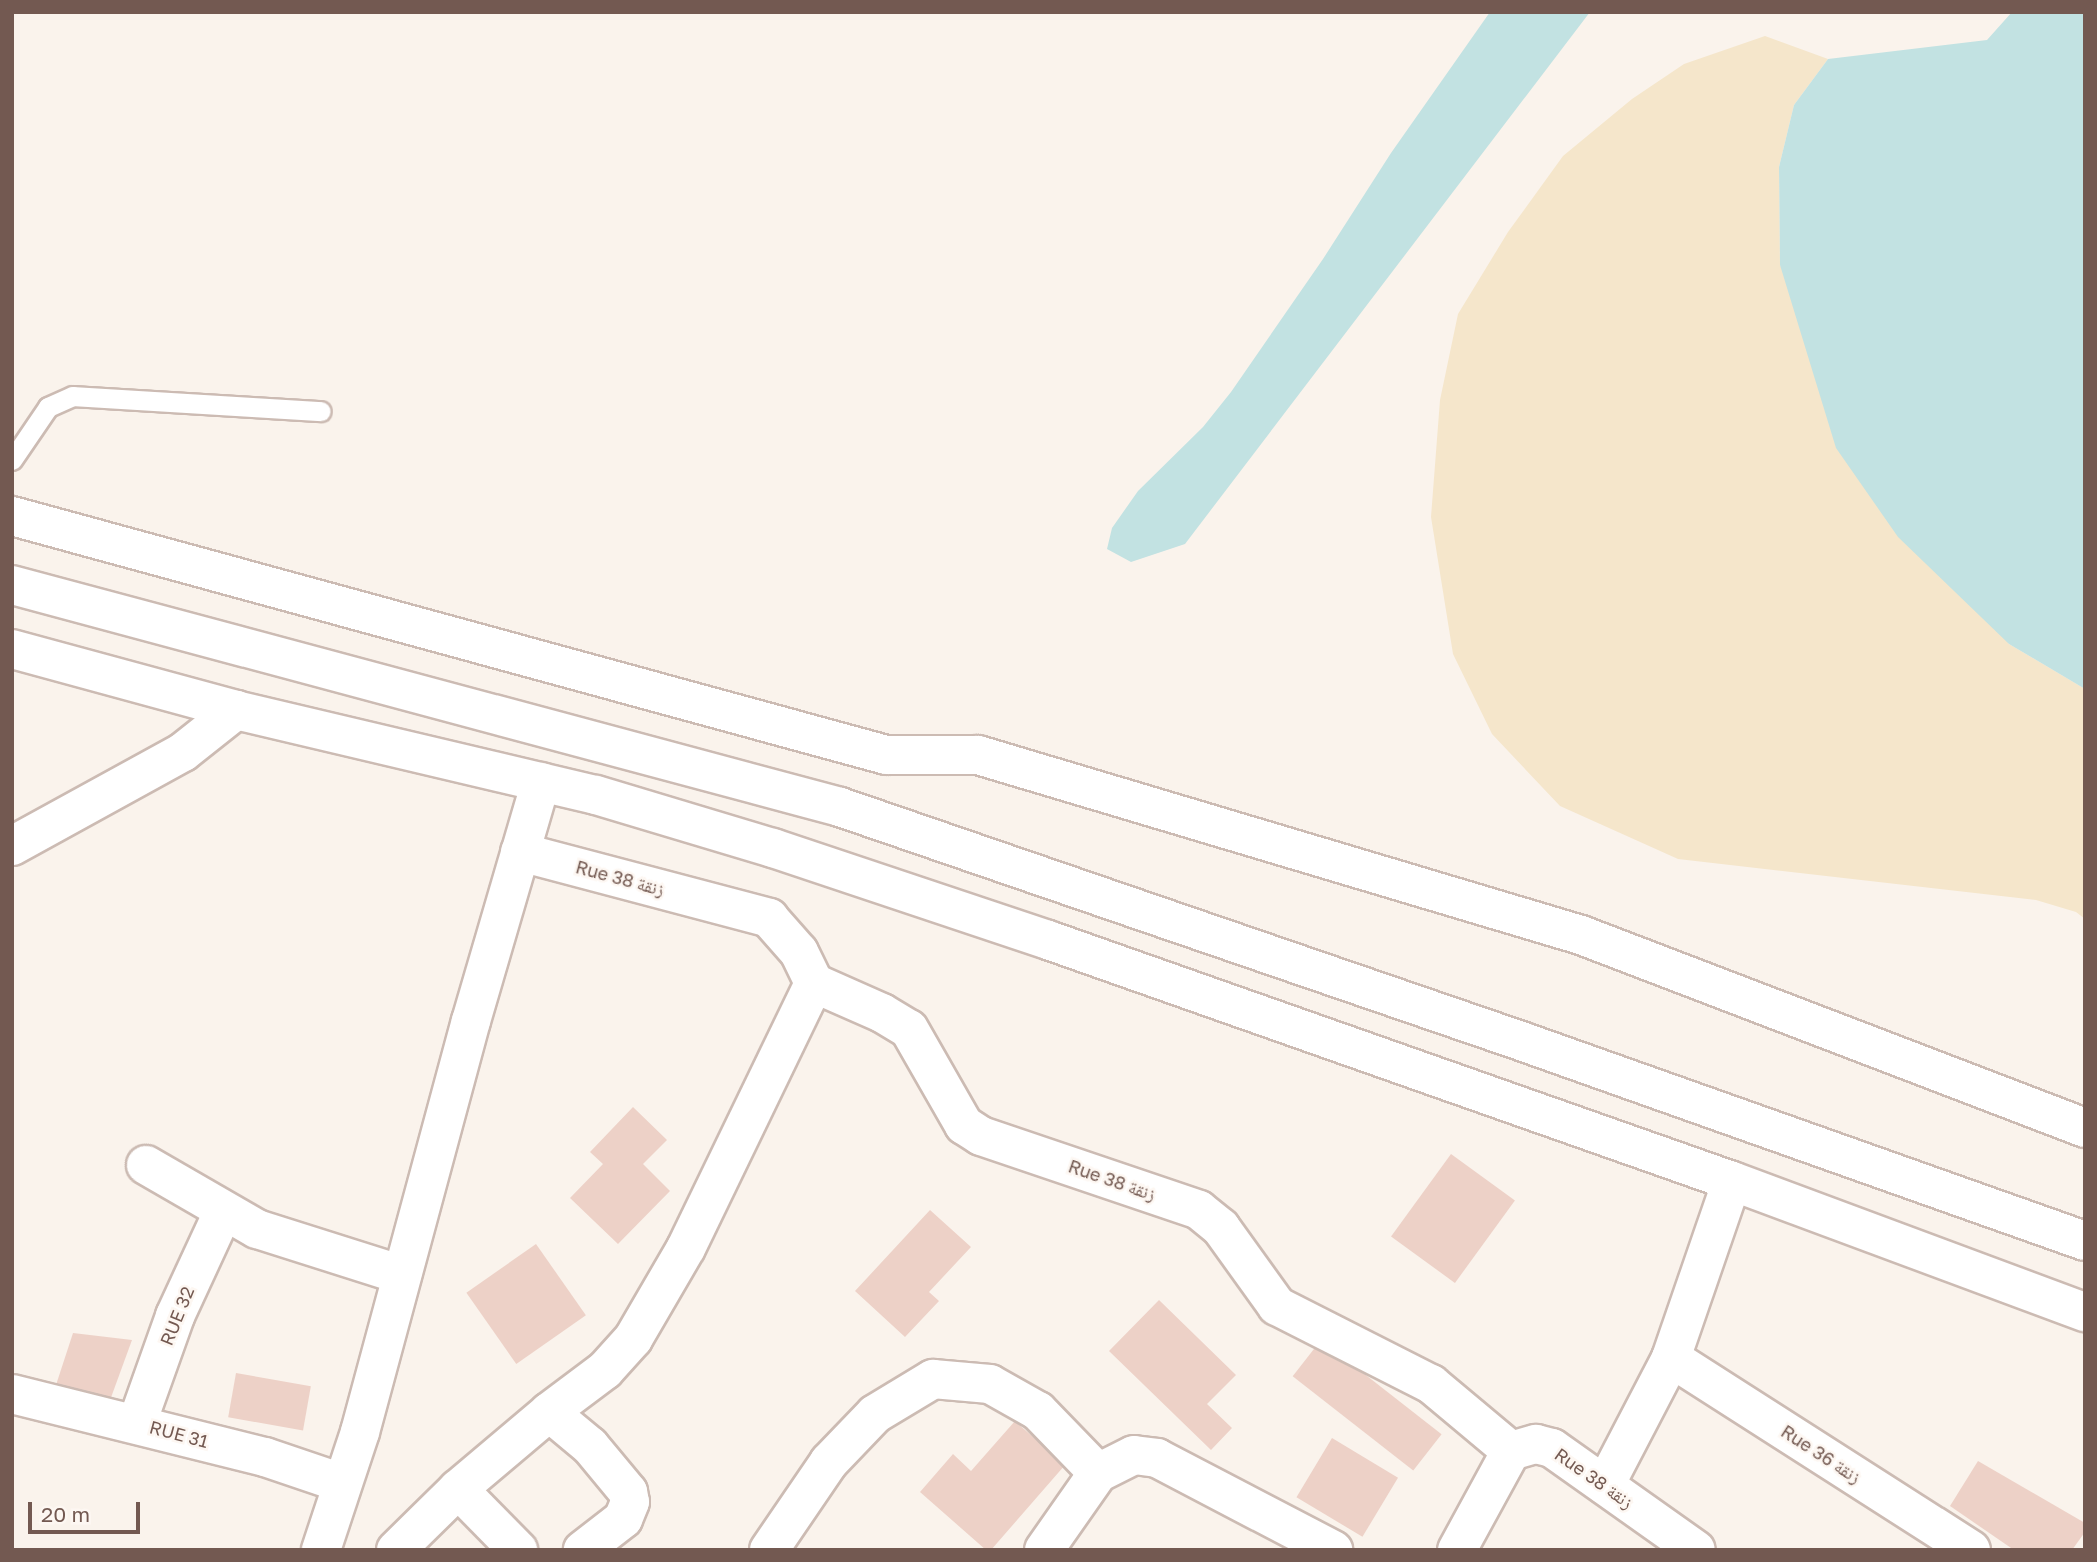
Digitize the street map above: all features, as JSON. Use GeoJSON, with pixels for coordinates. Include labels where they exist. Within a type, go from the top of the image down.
{"type":"FeatureCollection","features":[{"type":"Feature","properties":{"kind":"street"},"geometry":{"type":"LineString","coordinates":[[12,516],[886,755],[978,755],[1581,935],[2085,1128]]}},
{"type":"Feature","properties":{"kind":"street"},"geometry":{"type":"LineString","coordinates":[[12,585],[840,807],[1533,1045],[2085,1241]]}},
{"type":"Feature","properties":{"kind":"street"},"geometry":{"type":"LineString","coordinates":[[12,649],[236,710],[541,782],[773,848],[1048,940],[1732,1181],[2085,1312]]}},
{"type":"Feature","properties":{"kind":"street"},"geometry":{"type":"LineString","coordinates":[[12,846],[183,752],[236,710]]}},
{"type":"Feature","properties":{"kind":"street"},"geometry":{"type":"LineString","coordinates":[[321,1550],[360,1432],[541,782]]}},
{"type":"Feature","properties":{"kind":"street","name":"Rue 38 زنقة"},"geometry":{"type":"LineString","coordinates":[[520,852],[769,918],[799,952],[814,983],[882,1013],[909,1030],[964,1125],[981,1136],[1199,1210],[1221,1228],[1277,1306],[1431,1384],[1511,1451],[1529,1445],[1543,1445],[1696,1550]]}},
{"type":"Feature","properties":{"kind":"street"},"geometry":{"type":"LineString","coordinates":[[396,1550],[458,1489],[548,1412],[606,1370],[633,1339],[686,1248],[814,983]]}},
{"type":"Feature","properties":{"kind":"street"},"geometry":{"type":"LineString","coordinates":[[146,1165],[223,1212],[257,1229],[402,1275]]}},
{"type":"Feature","properties":{"kind":"street"},"geometry":{"type":"LineString","coordinates":[[1605,1486],[1671,1358],[1732,1181]]}},
{"type":"Feature","properties":{"kind":"street","name":"RUE 32"},"geometry":{"type":"LineString","coordinates":[[137,1423],[175,1316],[223,1212]]}},
{"type":"Feature","properties":{"kind":"street","name":"Rue 36 زنقة"},"geometry":{"type":"LineString","coordinates":[[1671,1358],[1971,1550]]}},
{"type":"Feature","properties":{"kind":"street"},"geometry":{"type":"LineString","coordinates":[[769,1550],[829,1462],[875,1414],[933,1379],[990,1384],[1038,1411],[1098,1473]]}},
{"type":"Feature","properties":{"kind":"street","name":"RUE 31"},"geometry":{"type":"LineString","coordinates":[[12,1394],[265,1457],[342,1483]]}},
{"type":"Feature","properties":{"kind":"street"},"geometry":{"type":"LineString","coordinates":[[548,1412],[590,1446],[628,1492],[630,1502],[623,1519],[583,1550]]}},
{"type":"Feature","properties":{"kind":"street"},"geometry":{"type":"LineString","coordinates":[[1457,1550],[1511,1451]]}},
{"type":"Feature","properties":{"kind":"street"},"geometry":{"type":"LineString","coordinates":[[1057,1545],[1098,1473],[1134,1455],[1157,1458],[1332,1550]]}},
{"type":"Feature","properties":{"kind":"street"},"geometry":{"type":"LineString","coordinates":[[458,1489],[518,1550]]}},
{"type":"Feature","properties":{"kind":"lane"},"geometry":{"type":"LineString","coordinates":[[12,460],[48,407],[74,396],[321,411]]}},
{"type":"Feature","properties":{"kind":"sand"},"geometry":{"type":"Polygon","coordinates":[[[1765,36],[1828,59],[1794,105],[1779,167],[1780,265],[2009,644],[2085,689],[2085,919],[2076,912],[2036,900],[1678,859],[1560,806],[1492,734],[1453,654],[1431,517],[1440,400],[1458,314],[1508,232],[1563,156],[1632,99],[1684,64],[1765,36]]]}},
{"type":"Feature","properties":{"kind":"water"},"geometry":{"type":"Polygon","coordinates":[[[1490,12],[1590,12],[1185,544],[1131,562],[1107,549],[1112,528],[1138,491],[1203,427],[1231,392],[1323,259],[1391,153],[1490,12]]]}},
{"type":"Feature","properties":{"kind":"water"},"geometry":{"type":"Polygon","coordinates":[[[2012,12],[2085,12],[2085,689],[2009,644],[1898,537],[1836,448],[1780,265],[1779,167],[1794,105],[1828,59],[1987,40],[2012,12]]]}},
{"type":"Feature","properties":{"kind":"building"},"geometry":{"type":"Polygon","coordinates":[[[633,1107],[667,1140],[643,1164],[670,1191],[618,1244],[570,1198],[603,1164],[590,1152],[633,1107]]]}},
{"type":"Feature","properties":{"kind":"building"},"geometry":{"type":"Polygon","coordinates":[[[1451,1154],[1515,1200],[1455,1283],[1391,1237],[1451,1154]]]}},
{"type":"Feature","properties":{"kind":"building"},"geometry":{"type":"Polygon","coordinates":[[[930,1210],[971,1247],[929,1292],[939,1301],[905,1337],[855,1291],[930,1210]]]}},
{"type":"Feature","properties":{"kind":"building"},"geometry":{"type":"Polygon","coordinates":[[[536,1244],[586,1315],[516,1364],[466,1293],[536,1244]]]}},
{"type":"Feature","properties":{"kind":"building"},"geometry":{"type":"Polygon","coordinates":[[[1159,1300],[1236,1375],[1207,1404],[1232,1428],[1211,1450],[1109,1351],[1159,1300]]]}},
{"type":"Feature","properties":{"kind":"building"},"geometry":{"type":"Polygon","coordinates":[[[73,1333],[132,1340],[109,1403],[56,1385],[73,1333]]]}},
{"type":"Feature","properties":{"kind":"building"},"geometry":{"type":"Polygon","coordinates":[[[1321,1340],[1442,1434],[1413,1470],[1293,1376],[1321,1340]]]}},
{"type":"Feature","properties":{"kind":"building"},"geometry":{"type":"Polygon","coordinates":[[[236,1373],[311,1386],[303,1431],[228,1417],[236,1373]]]}},
{"type":"Feature","properties":{"kind":"building"},"geometry":{"type":"Polygon","coordinates":[[[1015,1421],[1065,1465],[991,1550],[986,1550],[920,1492],[953,1454],[971,1471],[1015,1421]]]}},
{"type":"Feature","properties":{"kind":"building"},"geometry":{"type":"Polygon","coordinates":[[[1332,1438],[1398,1478],[1362,1537],[1296,1497],[1332,1438]]]}},
{"type":"Feature","properties":{"kind":"building"},"geometry":{"type":"Polygon","coordinates":[[[1978,1461],[2085,1523],[2085,1532],[2072,1550],[2014,1550],[1950,1506],[1978,1461]]]}}]}
